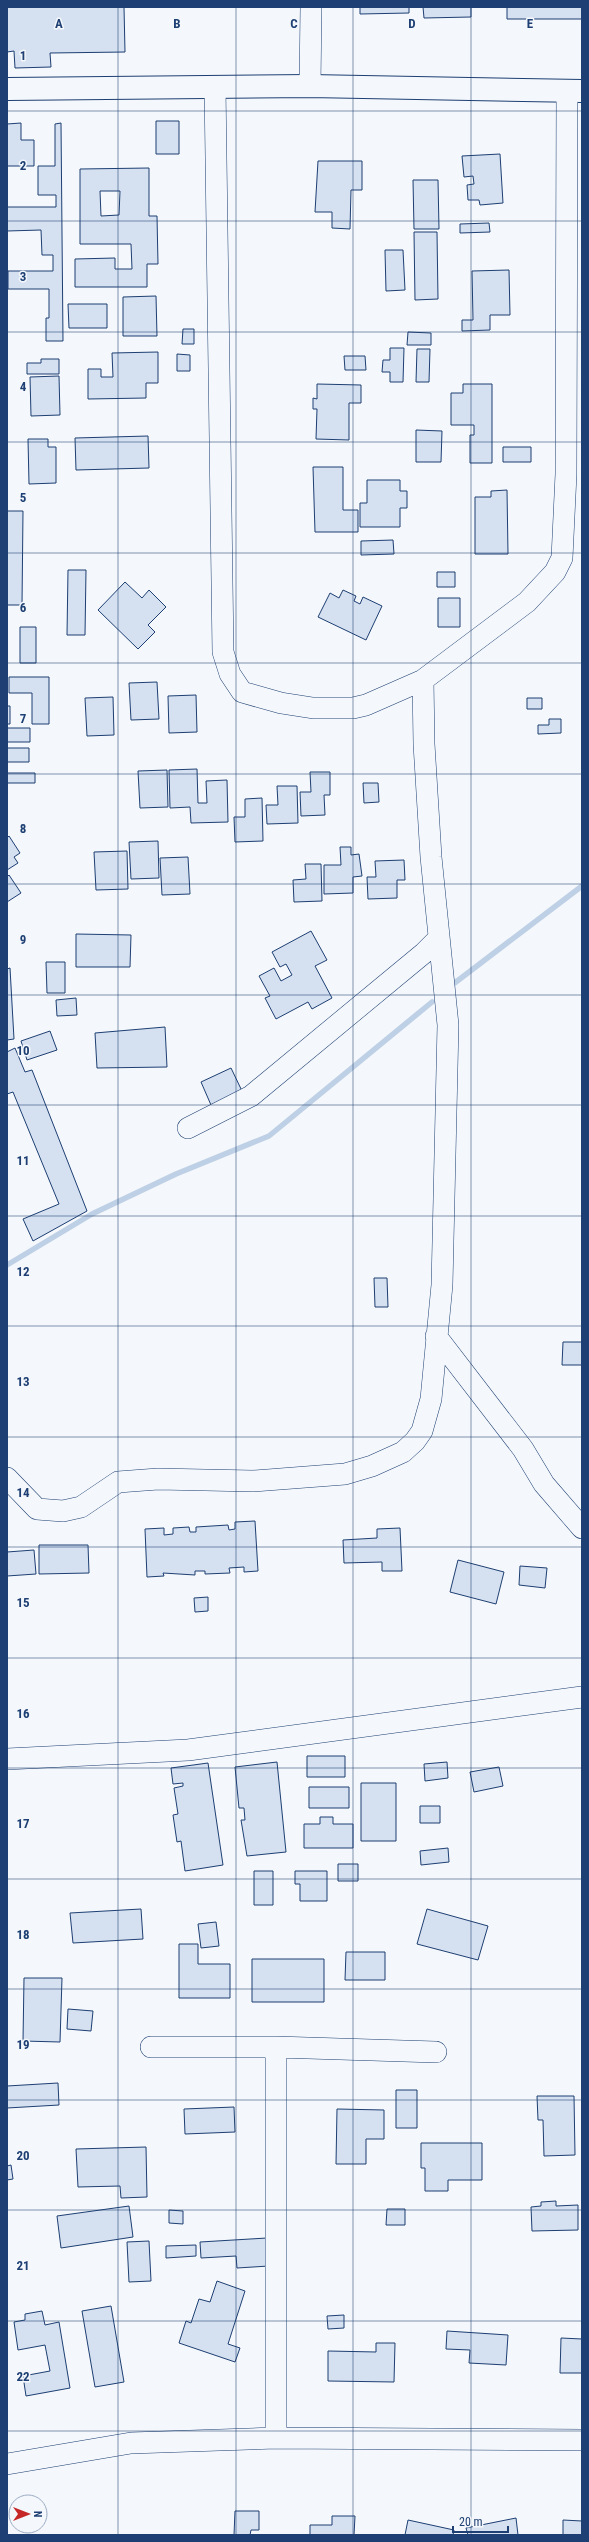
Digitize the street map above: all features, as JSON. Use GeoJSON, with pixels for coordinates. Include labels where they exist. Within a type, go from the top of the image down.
{"type":"FeatureCollection","features":[{"type":"Feature","properties":{"kind":"main road"},"geometry":{"type":"LineString","coordinates":[[7,89],[310,86],[575,91]]}},
{"type":"Feature","properties":{"kind":"street"},"geometry":{"type":"LineString","coordinates":[[310,86],[311,7]]}},
{"type":"Feature","properties":{"kind":"street"},"geometry":{"type":"LineString","coordinates":[[215,87],[221,612],[223,652],[230,674],[242,692],[281,703],[313,708],[353,708],[366,705],[423,680],[527,602],[555,572],[562,558],[566,474],[575,91]]}},
{"type":"Feature","properties":{"kind":"street"},"geometry":{"type":"LineString","coordinates":[[7,1478],[37,1509],[63,1511],[81,1507],[118,1482],[158,1480],[253,1481],[324,1477],[372,1466],[403,1452],[415,1441],[422,1431],[431,1399],[442,1285],[445,1209],[448,1025],[439,938],[424,744],[423,680]]}},
{"type":"Feature","properties":{"kind":"street"},"geometry":{"type":"LineString","coordinates":[[188,1128],[251,1096],[424,953],[439,938]]}},
{"type":"Feature","properties":{"kind":"street"},"geometry":{"type":"LineString","coordinates":[[436,1336],[523,1449],[544,1484],[582,1528]]}},
{"type":"Feature","properties":{"kind":"street"},"geometry":{"type":"LineString","coordinates":[[7,1759],[188,1750],[582,1697]]}},
{"type":"Feature","properties":{"kind":"street"},"geometry":{"type":"LineString","coordinates":[[151,2047],[276,2047],[436,2052]]}},
{"type":"Feature","properties":{"kind":"street"},"geometry":{"type":"LineString","coordinates":[[276,2047],[276,2438]]}},
{"type":"Feature","properties":{"kind":"street"},"geometry":{"type":"LineString","coordinates":[[7,2464],[131,2443],[276,2438],[582,2440]]}},
{"type":"Feature","properties":{"kind":"building"},"geometry":{"type":"Polygon","coordinates":[[[7,7],[124,7],[125,52],[50,53],[51,67],[15,68],[14,51],[7,52],[7,7]]]}},
{"type":"Feature","properties":{"kind":"building"},"geometry":{"type":"Polygon","coordinates":[[[360,7],[409,7],[409,13],[360,14],[360,7]]]}},
{"type":"Feature","properties":{"kind":"building"},"geometry":{"type":"Polygon","coordinates":[[[423,7],[471,7],[471,17],[424,18],[423,7]]]}},
{"type":"Feature","properties":{"kind":"building"},"geometry":{"type":"Polygon","coordinates":[[[507,7],[582,7],[582,19],[507,19],[507,7]]]}},
{"type":"Feature","properties":{"kind":"building"},"geometry":{"type":"Polygon","coordinates":[[[156,121],[179,121],[179,154],[156,154],[156,121]]]}},
{"type":"Feature","properties":{"kind":"building"},"geometry":{"type":"Polygon","coordinates":[[[21,123],[21,140],[34,140],[34,166],[7,166],[7,124],[21,123]]]}},
{"type":"Feature","properties":{"kind":"building"},"geometry":{"type":"Polygon","coordinates":[[[61,123],[63,341],[46,341],[46,318],[49,318],[49,289],[8,289],[8,271],[53,271],[53,255],[42,255],[41,230],[7,231],[7,207],[56,207],[56,195],[38,195],[38,166],[55,166],[55,124],[61,123]]]}},
{"type":"Feature","properties":{"kind":"building"},"geometry":{"type":"Polygon","coordinates":[[[500,154],[503,203],[480,205],[479,200],[468,200],[467,185],[474,184],[473,176],[464,177],[462,156],[500,154]]]}},
{"type":"Feature","properties":{"kind":"building"},"geometry":{"type":"Polygon","coordinates":[[[318,161],[362,161],[362,190],[351,190],[350,229],[332,228],[332,212],[315,212],[318,161]]]}},
{"type":"Feature","properties":{"kind":"building"},"geometry":{"type":"Polygon","coordinates":[[[149,168],[149,216],[157,216],[158,264],[147,264],[147,287],[75,287],[75,259],[115,258],[115,269],[132,269],[131,244],[80,244],[80,169],[149,168]],[[100,191],[101,216],[119,215],[120,191],[100,191]]]}},
{"type":"Feature","properties":{"kind":"building"},"geometry":{"type":"Polygon","coordinates":[[[413,180],[438,180],[439,229],[414,229],[413,180]]]}},
{"type":"Feature","properties":{"kind":"building"},"geometry":{"type":"Polygon","coordinates":[[[489,223],[490,232],[460,233],[460,224],[489,223]]]}},
{"type":"Feature","properties":{"kind":"building"},"geometry":{"type":"Polygon","coordinates":[[[414,232],[437,232],[438,299],[415,300],[414,232]]]}},
{"type":"Feature","properties":{"kind":"building"},"geometry":{"type":"Polygon","coordinates":[[[385,250],[403,250],[405,290],[386,291],[385,250]]]}},
{"type":"Feature","properties":{"kind":"building"},"geometry":{"type":"Polygon","coordinates":[[[509,270],[510,315],[490,315],[490,330],[462,331],[462,320],[473,320],[472,271],[509,270]]]}},
{"type":"Feature","properties":{"kind":"building"},"geometry":{"type":"Polygon","coordinates":[[[156,296],[157,336],[123,336],[123,297],[156,296]]]}},
{"type":"Feature","properties":{"kind":"building"},"geometry":{"type":"Polygon","coordinates":[[[68,304],[107,304],[107,328],[69,328],[68,304]]]}},
{"type":"Feature","properties":{"kind":"building"},"geometry":{"type":"Polygon","coordinates":[[[183,329],[194,329],[194,344],[182,344],[183,329]]]}},
{"type":"Feature","properties":{"kind":"building"},"geometry":{"type":"Polygon","coordinates":[[[408,332],[431,333],[431,345],[407,345],[408,332]]]}},
{"type":"Feature","properties":{"kind":"building"},"geometry":{"type":"Polygon","coordinates":[[[390,348],[404,348],[403,382],[390,382],[390,372],[382,372],[383,360],[390,360],[390,348]]]}},
{"type":"Feature","properties":{"kind":"building"},"geometry":{"type":"Polygon","coordinates":[[[417,349],[430,349],[429,382],[416,382],[417,349]]]}},
{"type":"Feature","properties":{"kind":"building"},"geometry":{"type":"Polygon","coordinates":[[[158,352],[158,383],[146,383],[146,398],[88,399],[88,369],[101,369],[101,377],[113,377],[112,353],[158,352]]]}},
{"type":"Feature","properties":{"kind":"building"},"geometry":{"type":"Polygon","coordinates":[[[177,354],[190,355],[190,371],[177,371],[177,354]]]}},
{"type":"Feature","properties":{"kind":"building"},"geometry":{"type":"Polygon","coordinates":[[[344,356],[365,356],[366,370],[345,370],[344,356]]]}},
{"type":"Feature","properties":{"kind":"building"},"geometry":{"type":"Polygon","coordinates":[[[41,359],[59,359],[59,374],[27,374],[27,363],[41,363],[41,359]]]}},
{"type":"Feature","properties":{"kind":"building"},"geometry":{"type":"Polygon","coordinates":[[[59,376],[60,415],[31,416],[30,377],[59,376]]]}},
{"type":"Feature","properties":{"kind":"building"},"geometry":{"type":"Polygon","coordinates":[[[317,384],[361,385],[361,403],[349,403],[349,440],[316,439],[317,409],[313,409],[313,398],[317,399],[317,384]]]}},
{"type":"Feature","properties":{"kind":"building"},"geometry":{"type":"Polygon","coordinates":[[[463,384],[492,384],[492,463],[470,463],[470,435],[474,435],[474,425],[451,425],[451,393],[463,393],[463,384]]]}},
{"type":"Feature","properties":{"kind":"building"},"geometry":{"type":"Polygon","coordinates":[[[416,430],[442,431],[441,462],[416,462],[416,430]]]}},
{"type":"Feature","properties":{"kind":"building"},"geometry":{"type":"Polygon","coordinates":[[[148,436],[149,468],[76,470],[75,438],[148,436]]]}},
{"type":"Feature","properties":{"kind":"building"},"geometry":{"type":"Polygon","coordinates":[[[28,439],[48,439],[48,447],[56,447],[56,483],[29,484],[28,439]]]}},
{"type":"Feature","properties":{"kind":"building"},"geometry":{"type":"Polygon","coordinates":[[[503,447],[531,447],[531,462],[503,462],[503,447]]]}},
{"type":"Feature","properties":{"kind":"building"},"geometry":{"type":"Polygon","coordinates":[[[313,467],[343,467],[343,510],[358,510],[358,532],[315,532],[313,467]]]}},
{"type":"Feature","properties":{"kind":"building"},"geometry":{"type":"Polygon","coordinates":[[[367,480],[400,480],[400,491],[407,491],[407,508],[400,508],[400,527],[360,527],[360,503],[367,503],[367,480]]]}},
{"type":"Feature","properties":{"kind":"building"},"geometry":{"type":"Polygon","coordinates":[[[507,490],[508,554],[475,554],[475,497],[491,497],[491,491],[507,490]]]}},
{"type":"Feature","properties":{"kind":"building"},"geometry":{"type":"Polygon","coordinates":[[[7,511],[23,511],[22,605],[7,605],[7,511]]]}},
{"type":"Feature","properties":{"kind":"building"},"geometry":{"type":"Polygon","coordinates":[[[393,540],[394,554],[361,555],[361,541],[393,540]]]}},
{"type":"Feature","properties":{"kind":"building"},"geometry":{"type":"Polygon","coordinates":[[[68,570],[86,570],[85,635],[67,635],[68,570]]]}},
{"type":"Feature","properties":{"kind":"building"},"geometry":{"type":"Polygon","coordinates":[[[437,572],[455,572],[455,587],[437,587],[437,572]]]}},
{"type":"Feature","properties":{"kind":"building"},"geometry":{"type":"Polygon","coordinates":[[[125,582],[142,598],[149,590],[166,607],[148,625],[155,632],[138,649],[98,610],[125,582]]]}},
{"type":"Feature","properties":{"kind":"building"},"geometry":{"type":"Polygon","coordinates":[[[343,590],[356,596],[354,601],[360,604],[363,597],[382,606],[366,640],[318,617],[330,593],[339,598],[343,590]]]}},
{"type":"Feature","properties":{"kind":"building"},"geometry":{"type":"Polygon","coordinates":[[[438,598],[460,598],[460,627],[438,627],[438,598]]]}},
{"type":"Feature","properties":{"kind":"building"},"geometry":{"type":"Polygon","coordinates":[[[20,627],[36,627],[36,663],[20,663],[20,627]]]}},
{"type":"Feature","properties":{"kind":"building"},"geometry":{"type":"Polygon","coordinates":[[[9,677],[49,677],[49,724],[32,724],[32,693],[9,693],[9,677]]]}},
{"type":"Feature","properties":{"kind":"building"},"geometry":{"type":"Polygon","coordinates":[[[157,682],[159,719],[131,720],[129,683],[157,682]]]}},
{"type":"Feature","properties":{"kind":"building"},"geometry":{"type":"Polygon","coordinates":[[[196,695],[197,732],[169,733],[168,696],[196,695]]]}},
{"type":"Feature","properties":{"kind":"building"},"geometry":{"type":"Polygon","coordinates":[[[113,697],[114,735],[87,736],[85,698],[113,697]]]}},
{"type":"Feature","properties":{"kind":"building"},"geometry":{"type":"Polygon","coordinates":[[[527,698],[542,698],[542,709],[527,709],[527,698]]]}},
{"type":"Feature","properties":{"kind":"building"},"geometry":{"type":"Polygon","coordinates":[[[7,706],[10,706],[10,724],[7,724],[7,706]]]}},
{"type":"Feature","properties":{"kind":"building"},"geometry":{"type":"Polygon","coordinates":[[[549,719],[561,719],[561,733],[538,734],[538,725],[549,725],[549,719]]]}},
{"type":"Feature","properties":{"kind":"building"},"geometry":{"type":"Polygon","coordinates":[[[7,728],[30,728],[30,742],[7,742],[7,728]]]}},
{"type":"Feature","properties":{"kind":"building"},"geometry":{"type":"Polygon","coordinates":[[[7,748],[29,748],[29,762],[7,762],[7,748]]]}},
{"type":"Feature","properties":{"kind":"building"},"geometry":{"type":"Polygon","coordinates":[[[197,769],[198,803],[207,803],[206,781],[227,780],[228,822],[191,823],[190,807],[170,808],[169,770],[197,769]]]}},
{"type":"Feature","properties":{"kind":"building"},"geometry":{"type":"Polygon","coordinates":[[[167,770],[168,807],[140,808],[138,771],[167,770]]]}},
{"type":"Feature","properties":{"kind":"building"},"geometry":{"type":"Polygon","coordinates":[[[310,772],[330,772],[330,795],[324,795],[325,815],[301,816],[300,792],[311,792],[310,772]]]}},
{"type":"Feature","properties":{"kind":"building"},"geometry":{"type":"Polygon","coordinates":[[[7,773],[35,773],[35,783],[7,783],[7,773]]]}},
{"type":"Feature","properties":{"kind":"building"},"geometry":{"type":"Polygon","coordinates":[[[363,783],[378,783],[379,802],[364,803],[363,783]]]}},
{"type":"Feature","properties":{"kind":"building"},"geometry":{"type":"Polygon","coordinates":[[[277,786],[297,786],[298,823],[267,824],[266,805],[278,805],[277,786]]]}},
{"type":"Feature","properties":{"kind":"building"},"geometry":{"type":"Polygon","coordinates":[[[262,798],[263,841],[235,842],[234,817],[245,817],[245,799],[262,798]]]}},
{"type":"Feature","properties":{"kind":"building"},"geometry":{"type":"Polygon","coordinates":[[[9,836],[20,853],[14,857],[18,863],[7,870],[7,838],[9,836]]]}},
{"type":"Feature","properties":{"kind":"building"},"geometry":{"type":"Polygon","coordinates":[[[158,841],[159,878],[131,879],[129,842],[158,841]]]}},
{"type":"Feature","properties":{"kind":"building"},"geometry":{"type":"Polygon","coordinates":[[[340,847],[351,847],[351,855],[359,854],[362,876],[353,877],[353,893],[324,894],[324,865],[341,865],[340,847]]]}},
{"type":"Feature","properties":{"kind":"building"},"geometry":{"type":"Polygon","coordinates":[[[127,851],[128,889],[96,890],[94,852],[127,851]]]}},
{"type":"Feature","properties":{"kind":"building"},"geometry":{"type":"Polygon","coordinates":[[[188,857],[190,894],[162,895],[160,858],[188,857]]]}},
{"type":"Feature","properties":{"kind":"building"},"geometry":{"type":"Polygon","coordinates":[[[404,860],[405,880],[397,880],[397,898],[368,899],[367,877],[376,877],[375,861],[404,860]]]}},
{"type":"Feature","properties":{"kind":"building"},"geometry":{"type":"Polygon","coordinates":[[[305,864],[321,864],[322,901],[294,902],[293,880],[306,879],[305,864]]]}},
{"type":"Feature","properties":{"kind":"building"},"geometry":{"type":"Polygon","coordinates":[[[9,875],[21,893],[7,902],[7,877],[9,875]]]}},
{"type":"Feature","properties":{"kind":"building"},"geometry":{"type":"Polygon","coordinates":[[[311,931],[327,960],[315,966],[332,998],[312,1009],[308,1002],[276,1019],[265,998],[270,996],[259,976],[274,968],[281,981],[292,975],[286,964],[280,967],[272,952],[311,931]]]}},
{"type":"Feature","properties":{"kind":"building"},"geometry":{"type":"Polygon","coordinates":[[[76,934],[131,935],[130,967],[76,967],[76,934]]]}},
{"type":"Feature","properties":{"kind":"building"},"geometry":{"type":"Polygon","coordinates":[[[46,962],[65,962],[65,993],[47,993],[46,962]]]}},
{"type":"Feature","properties":{"kind":"building"},"geometry":{"type":"Polygon","coordinates":[[[10,968],[14,1039],[7,1040],[7,969],[10,968]]]}},
{"type":"Feature","properties":{"kind":"building"},"geometry":{"type":"Polygon","coordinates":[[[76,998],[77,1015],[57,1016],[56,1000],[76,998]]]}},
{"type":"Feature","properties":{"kind":"building"},"geometry":{"type":"Polygon","coordinates":[[[165,1027],[167,1067],[97,1068],[95,1033],[165,1027]]]}},
{"type":"Feature","properties":{"kind":"building"},"geometry":{"type":"Polygon","coordinates":[[[50,1031],[57,1050],[27,1060],[21,1041],[50,1031]]]}},
{"type":"Feature","properties":{"kind":"building"},"geometry":{"type":"Polygon","coordinates":[[[15,1048],[25,1072],[32,1070],[87,1211],[33,1241],[23,1219],[59,1204],[13,1092],[7,1094],[7,1052],[15,1048]]]}},
{"type":"Feature","properties":{"kind":"building"},"geometry":{"type":"Polygon","coordinates":[[[231,1068],[242,1091],[211,1105],[201,1082],[231,1068]]]}},
{"type":"Feature","properties":{"kind":"building"},"geometry":{"type":"Polygon","coordinates":[[[374,1278],[387,1278],[388,1307],[375,1307],[374,1278]]]}},
{"type":"Feature","properties":{"kind":"building"},"geometry":{"type":"Polygon","coordinates":[[[563,1342],[582,1342],[582,1365],[562,1365],[563,1342]]]}},
{"type":"Feature","properties":{"kind":"building"},"geometry":{"type":"Polygon","coordinates":[[[255,1521],[258,1571],[244,1572],[244,1567],[229,1568],[230,1573],[205,1574],[205,1571],[195,1571],[195,1575],[163,1573],[164,1576],[147,1577],[145,1529],[164,1528],[164,1535],[173,1534],[173,1528],[189,1527],[190,1532],[196,1532],[196,1527],[228,1525],[229,1530],[235,1529],[235,1522],[255,1521]]]}},
{"type":"Feature","properties":{"kind":"building"},"geometry":{"type":"Polygon","coordinates":[[[400,1528],[402,1571],[382,1571],[382,1562],[344,1563],[343,1540],[377,1538],[377,1529],[400,1528]]]}},
{"type":"Feature","properties":{"kind":"building"},"geometry":{"type":"Polygon","coordinates":[[[39,1545],[88,1545],[89,1573],[39,1574],[39,1545]]]}},
{"type":"Feature","properties":{"kind":"building"},"geometry":{"type":"Polygon","coordinates":[[[34,1550],[36,1574],[7,1576],[7,1552],[34,1550]]]}},
{"type":"Feature","properties":{"kind":"building"},"geometry":{"type":"Polygon","coordinates":[[[458,1560],[504,1572],[496,1604],[450,1592],[458,1560]]]}},
{"type":"Feature","properties":{"kind":"building"},"geometry":{"type":"Polygon","coordinates":[[[520,1566],[547,1568],[545,1588],[519,1585],[520,1566]]]}},
{"type":"Feature","properties":{"kind":"building"},"geometry":{"type":"Polygon","coordinates":[[[208,1597],[208,1611],[195,1612],[194,1598],[208,1597]]]}},
{"type":"Feature","properties":{"kind":"building"},"geometry":{"type":"Polygon","coordinates":[[[307,1756],[345,1756],[345,1777],[307,1777],[307,1756]]]}},
{"type":"Feature","properties":{"kind":"building"},"geometry":{"type":"Polygon","coordinates":[[[277,1762],[286,1852],[247,1856],[241,1820],[245,1820],[244,1808],[239,1808],[235,1767],[277,1762]]]}},
{"type":"Feature","properties":{"kind":"building"},"geometry":{"type":"Polygon","coordinates":[[[447,1762],[448,1778],[425,1781],[424,1764],[447,1762]]]}},
{"type":"Feature","properties":{"kind":"building"},"geometry":{"type":"Polygon","coordinates":[[[208,1763],[223,1865],[185,1871],[181,1841],[177,1842],[173,1815],[178,1814],[174,1788],[183,1786],[183,1783],[173,1784],[171,1768],[208,1763]]]}},
{"type":"Feature","properties":{"kind":"building"},"geometry":{"type":"Polygon","coordinates":[[[499,1767],[503,1786],[474,1792],[470,1772],[499,1767]]]}},
{"type":"Feature","properties":{"kind":"building"},"geometry":{"type":"Polygon","coordinates":[[[361,1783],[396,1783],[396,1841],[361,1841],[361,1783]]]}},
{"type":"Feature","properties":{"kind":"building"},"geometry":{"type":"Polygon","coordinates":[[[309,1787],[349,1787],[349,1808],[309,1808],[309,1787]]]}},
{"type":"Feature","properties":{"kind":"building"},"geometry":{"type":"Polygon","coordinates":[[[420,1806],[440,1806],[440,1823],[420,1823],[420,1806]]]}},
{"type":"Feature","properties":{"kind":"building"},"geometry":{"type":"Polygon","coordinates":[[[320,1817],[333,1817],[333,1824],[353,1824],[353,1848],[304,1848],[304,1824],[320,1824],[320,1817]]]}},
{"type":"Feature","properties":{"kind":"building"},"geometry":{"type":"Polygon","coordinates":[[[448,1848],[449,1862],[421,1865],[420,1851],[448,1848]]]}},
{"type":"Feature","properties":{"kind":"building"},"geometry":{"type":"Polygon","coordinates":[[[338,1864],[358,1864],[358,1881],[338,1881],[338,1864]]]}},
{"type":"Feature","properties":{"kind":"building"},"geometry":{"type":"Polygon","coordinates":[[[254,1871],[273,1871],[273,1905],[254,1905],[254,1871]]]}},
{"type":"Feature","properties":{"kind":"building"},"geometry":{"type":"Polygon","coordinates":[[[295,1871],[327,1871],[327,1901],[300,1901],[300,1884],[295,1884],[295,1871]]]}},
{"type":"Feature","properties":{"kind":"building"},"geometry":{"type":"Polygon","coordinates":[[[141,1909],[143,1939],[73,1943],[70,1913],[141,1909]]]}},
{"type":"Feature","properties":{"kind":"building"},"geometry":{"type":"Polygon","coordinates":[[[427,1909],[488,1926],[478,1960],[417,1944],[427,1909]]]}},
{"type":"Feature","properties":{"kind":"building"},"geometry":{"type":"Polygon","coordinates":[[[216,1922],[219,1946],[201,1948],[198,1924],[216,1922]]]}},
{"type":"Feature","properties":{"kind":"building"},"geometry":{"type":"Polygon","coordinates":[[[179,1944],[198,1944],[198,1964],[230,1964],[230,1998],[179,1998],[179,1944]]]}},
{"type":"Feature","properties":{"kind":"building"},"geometry":{"type":"Polygon","coordinates":[[[346,1952],[385,1952],[385,1980],[345,1980],[346,1952]]]}},
{"type":"Feature","properties":{"kind":"building"},"geometry":{"type":"Polygon","coordinates":[[[252,1959],[324,1959],[324,2002],[252,2002],[252,1959]]]}},
{"type":"Feature","properties":{"kind":"building"},"geometry":{"type":"Polygon","coordinates":[[[24,1978],[62,1978],[60,2042],[23,2041],[24,1978]]]}},
{"type":"Feature","properties":{"kind":"building"},"geometry":{"type":"Polygon","coordinates":[[[68,2009],[93,2011],[91,2031],[67,2029],[68,2009]]]}},
{"type":"Feature","properties":{"kind":"building"},"geometry":{"type":"Polygon","coordinates":[[[58,2083],[59,2105],[7,2108],[7,2086],[58,2083]]]}},
{"type":"Feature","properties":{"kind":"building"},"geometry":{"type":"Polygon","coordinates":[[[396,2090],[417,2090],[417,2128],[396,2128],[396,2090]]]}},
{"type":"Feature","properties":{"kind":"building"},"geometry":{"type":"Polygon","coordinates":[[[537,2096],[574,2096],[575,2155],[544,2156],[543,2120],[538,2120],[537,2096]]]}},
{"type":"Feature","properties":{"kind":"building"},"geometry":{"type":"Polygon","coordinates":[[[234,2107],[235,2132],[185,2134],[184,2109],[234,2107]]]}},
{"type":"Feature","properties":{"kind":"building"},"geometry":{"type":"Polygon","coordinates":[[[337,2109],[384,2110],[384,2139],[366,2139],[366,2164],[336,2164],[337,2109]]]}},
{"type":"Feature","properties":{"kind":"building"},"geometry":{"type":"Polygon","coordinates":[[[421,2143],[482,2143],[482,2180],[448,2180],[448,2191],[425,2191],[425,2168],[421,2168],[421,2143]]]}},
{"type":"Feature","properties":{"kind":"building"},"geometry":{"type":"Polygon","coordinates":[[[146,2147],[147,2197],[121,2198],[120,2186],[78,2187],[76,2149],[146,2147]]]}},
{"type":"Feature","properties":{"kind":"building"},"geometry":{"type":"Polygon","coordinates":[[[11,2165],[13,2179],[7,2180],[7,2166],[11,2165]]]}},
{"type":"Feature","properties":{"kind":"building"},"geometry":{"type":"Polygon","coordinates":[[[556,2201],[556,2206],[578,2205],[578,2230],[532,2231],[531,2207],[541,2206],[541,2202],[556,2201]]]}},
{"type":"Feature","properties":{"kind":"building"},"geometry":{"type":"Polygon","coordinates":[[[129,2206],[133,2237],[61,2248],[57,2216],[129,2206]]]}},
{"type":"Feature","properties":{"kind":"building"},"geometry":{"type":"Polygon","coordinates":[[[387,2209],[405,2209],[405,2225],[386,2225],[387,2209]]]}},
{"type":"Feature","properties":{"kind":"building"},"geometry":{"type":"Polygon","coordinates":[[[169,2210],[183,2211],[183,2224],[169,2223],[169,2210]]]}},
{"type":"Feature","properties":{"kind":"building"},"geometry":{"type":"Polygon","coordinates":[[[267,2238],[269,2266],[237,2268],[236,2256],[201,2258],[200,2242],[267,2238]]]}},
{"type":"Feature","properties":{"kind":"building"},"geometry":{"type":"Polygon","coordinates":[[[149,2241],[151,2281],[129,2282],[127,2242],[149,2241]]]}},
{"type":"Feature","properties":{"kind":"building"},"geometry":{"type":"Polygon","coordinates":[[[196,2245],[196,2256],[166,2258],[166,2246],[196,2245]]]}},
{"type":"Feature","properties":{"kind":"building"},"geometry":{"type":"Polygon","coordinates":[[[217,2281],[245,2291],[228,2344],[240,2348],[235,2362],[179,2343],[186,2321],[191,2323],[199,2299],[210,2302],[217,2281]]]}},
{"type":"Feature","properties":{"kind":"building"},"geometry":{"type":"Polygon","coordinates":[[[111,2306],[124,2382],[95,2387],[82,2311],[111,2306]]]}},
{"type":"Feature","properties":{"kind":"building"},"geometry":{"type":"Polygon","coordinates":[[[42,2311],[45,2325],[59,2322],[70,2388],[26,2396],[23,2376],[50,2371],[45,2345],[18,2350],[14,2322],[25,2320],[25,2314],[42,2311]]]}},
{"type":"Feature","properties":{"kind":"building"},"geometry":{"type":"Polygon","coordinates":[[[344,2315],[344,2328],[328,2329],[327,2316],[344,2315]]]}},
{"type":"Feature","properties":{"kind":"building"},"geometry":{"type":"Polygon","coordinates":[[[447,2331],[508,2335],[506,2365],[469,2363],[470,2350],[446,2349],[447,2331]]]}},
{"type":"Feature","properties":{"kind":"building"},"geometry":{"type":"Polygon","coordinates":[[[561,2338],[582,2339],[582,2373],[560,2373],[561,2338]]]}},
{"type":"Feature","properties":{"kind":"building"},"geometry":{"type":"Polygon","coordinates":[[[376,2343],[395,2343],[394,2382],[328,2381],[328,2351],[376,2352],[376,2343]]]}},
{"type":"Feature","properties":{"kind":"building"},"geometry":{"type":"Polygon","coordinates":[[[235,2511],[259,2511],[259,2530],[251,2530],[250,2535],[234,2535],[235,2511]]]}},
{"type":"Feature","properties":{"kind":"building"},"geometry":{"type":"Polygon","coordinates":[[[332,2516],[355,2516],[354,2535],[310,2535],[310,2525],[332,2525],[332,2516]]]}},
{"type":"Feature","properties":{"kind":"building"},"geometry":{"type":"Polygon","coordinates":[[[516,2518],[518,2535],[468,2535],[466,2528],[516,2518]]]}},
{"type":"Feature","properties":{"kind":"building"},"geometry":{"type":"Polygon","coordinates":[[[408,2520],[454,2530],[453,2535],[405,2535],[408,2520]]]}},
{"type":"Feature","properties":{"kind":"building"},"geometry":{"type":"Polygon","coordinates":[[[563,2520],[582,2521],[582,2535],[563,2535],[563,2520]]]}},
{"type":"Feature","properties":{"kind":"waterway"},"geometry":{"type":"LineString","coordinates":[[452,985],[582,886]]}},
{"type":"Feature","properties":{"kind":"waterway"},"geometry":{"type":"LineString","coordinates":[[7,1265],[92,1214],[176,1174],[269,1136],[432,1002]]}}]}
